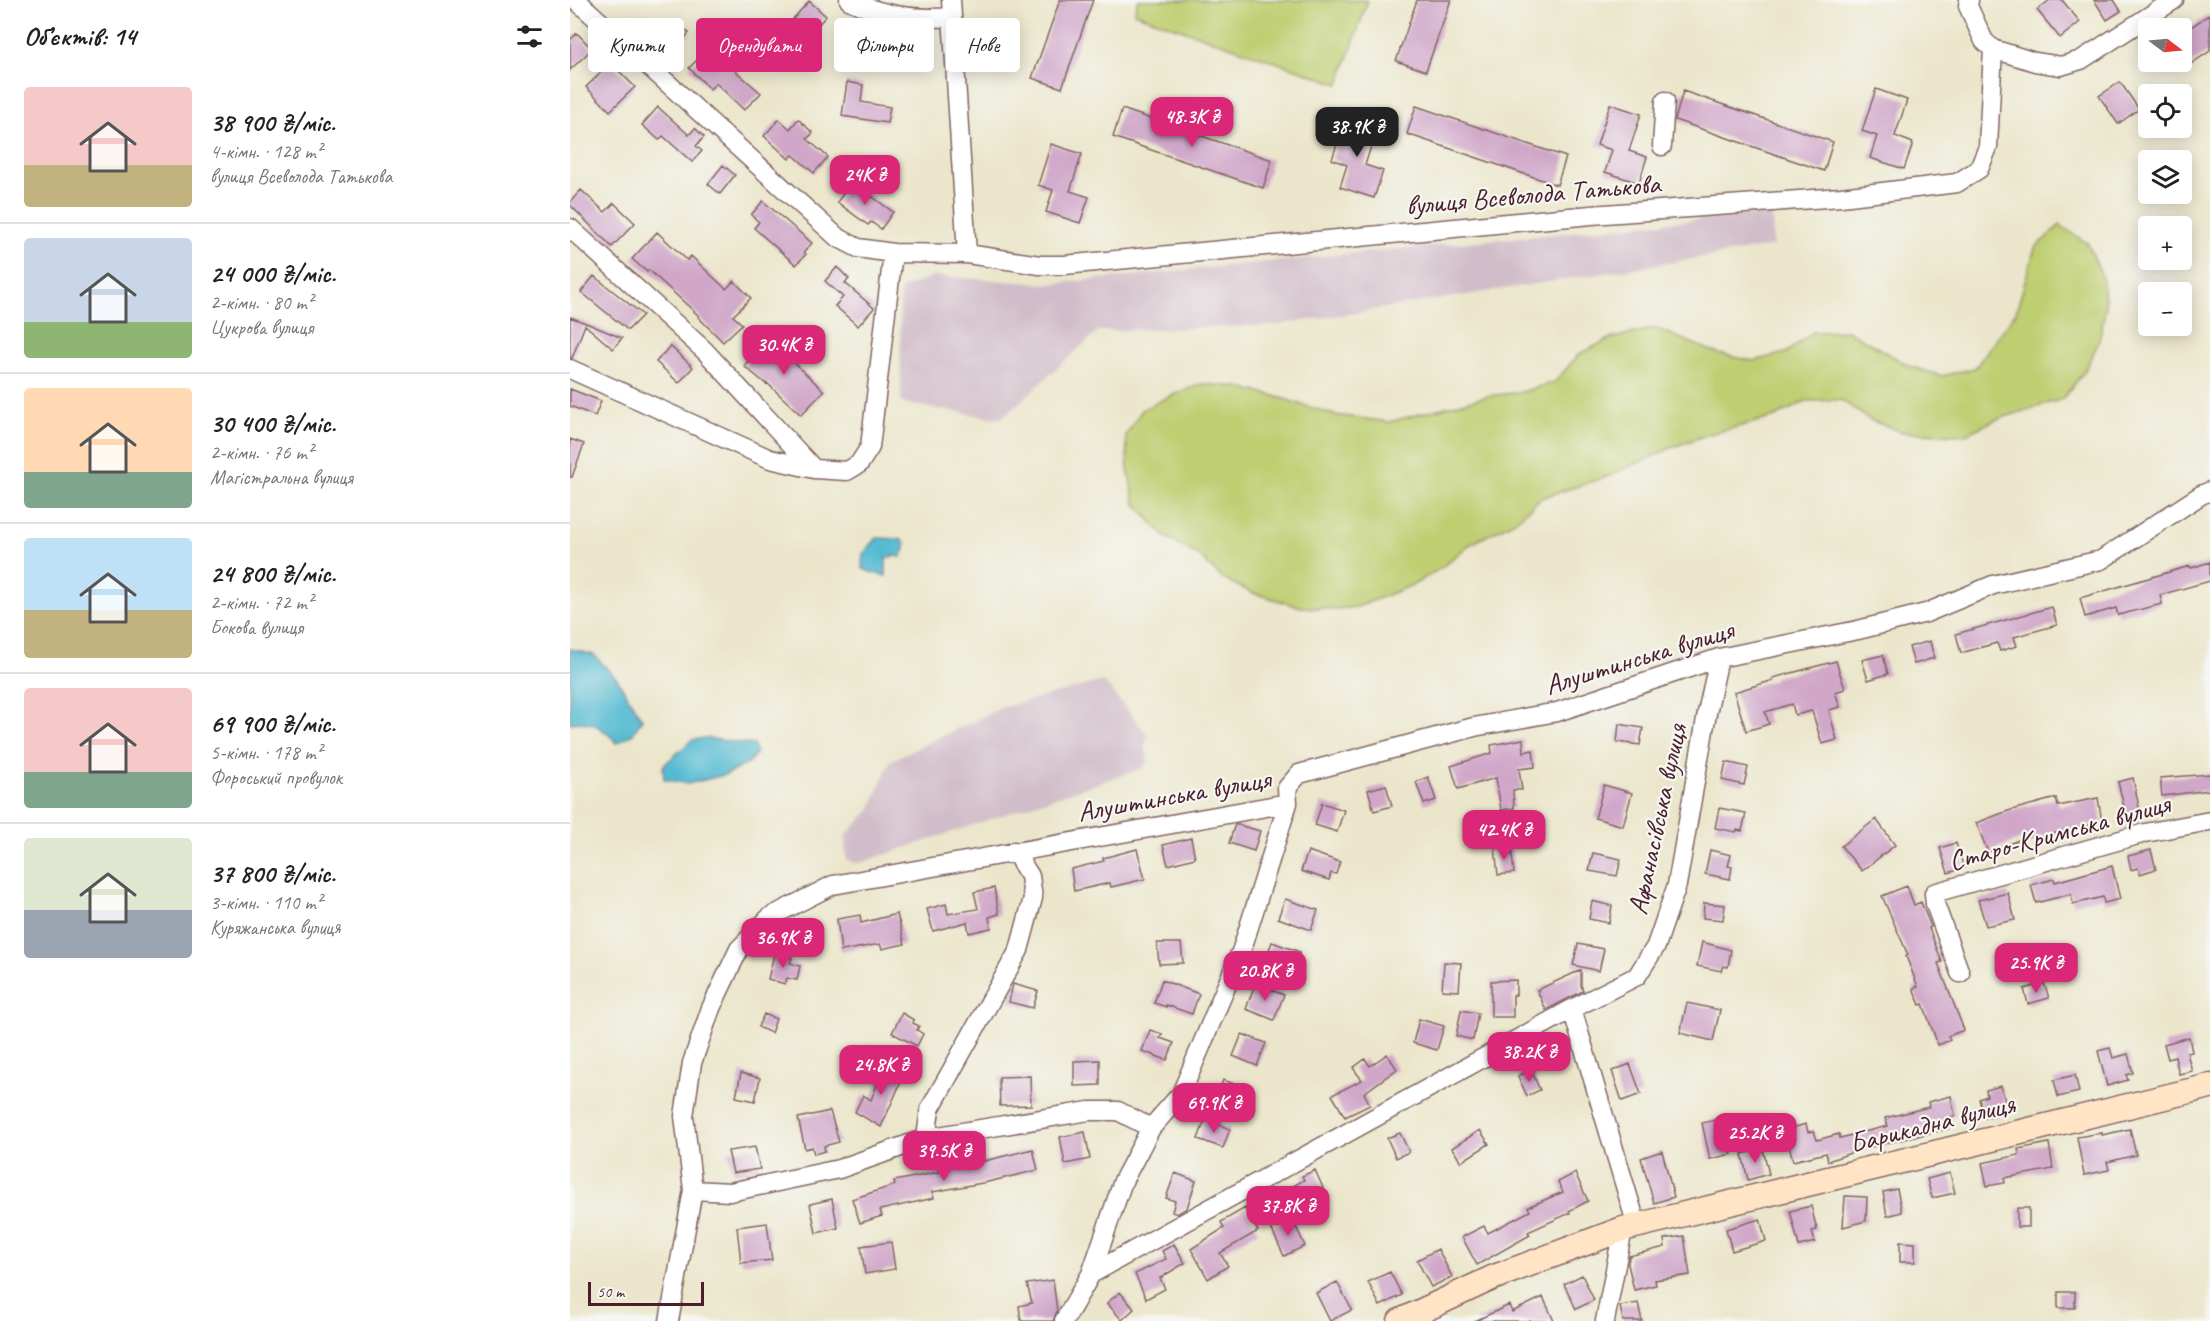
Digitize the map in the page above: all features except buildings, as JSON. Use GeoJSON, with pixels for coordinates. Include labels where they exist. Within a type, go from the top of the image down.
{"type":"FeatureCollection","features":[{"type":"Feature","properties":{"kind":"street","name":"вулиця Всеволода Татькова"},"geometry":{"type":"LineString","coordinates":[[576,0],[837,237],[858,248],[893,253],[967,254],[1040,265],[1064,265],[1591,215],[1841,197],[1957,183],[1979,169],[1988,147],[1993,49]]}},
{"type":"Feature","properties":{"kind":"street"},"geometry":{"type":"LineString","coordinates":[[849,0],[885,14],[907,18],[951,9],[967,254]]}},
{"type":"Feature","properties":{"kind":"street"},"geometry":{"type":"LineString","coordinates":[[1969,0],[1968,6],[1984,41],[1993,49],[2035,63],[2061,66],[2081,60],[2174,0]]}},
{"type":"Feature","properties":{"kind":"street"},"geometry":{"type":"LineString","coordinates":[[1662,146],[1665,101]]}},
{"type":"Feature","properties":{"kind":"street"},"geometry":{"type":"LineString","coordinates":[[570,228],[705,351],[814,469]]}},
{"type":"Feature","properties":{"kind":"street"},"geometry":{"type":"LineString","coordinates":[[570,369],[770,459],[814,469],[847,471],[859,464],[870,447],[893,253]]}},
{"type":"Feature","properties":{"kind":"street","name":"Алуштинська вулиця"},"geometry":{"type":"LineString","coordinates":[[669,1321],[693,1190],[684,1116],[692,1063],[711,1008],[739,949],[770,917],[833,885],[1014,850],[1288,803],[1287,788],[1299,774],[1474,727],[1557,712],[1719,658],[1926,613],[1993,585],[2101,560],[2210,491]]}},
{"type":"Feature","properties":{"kind":"street","name":"Афанасівська вулиця"},"geometry":{"type":"LineString","coordinates":[[1091,1274],[1637,975],[1656,946],[1677,885],[1719,658]]}},
{"type":"Feature","properties":{"kind":"street"},"geometry":{"type":"LineString","coordinates":[[1064,1321],[1091,1274],[1123,1181],[1151,1128],[1181,1094],[1242,949],[1288,803]]}},
{"type":"Feature","properties":{"kind":"street","name":"Старо-Кримська вулиця"},"geometry":{"type":"LineString","coordinates":[[1960,974],[1935,904],[1935,893],[2145,833],[2210,821]]}},
{"type":"Feature","properties":{"kind":"street"},"geometry":{"type":"LineString","coordinates":[[926,1138],[930,1109],[1019,950],[1032,898],[1030,876],[1014,850]]}},
{"type":"Feature","properties":{"kind":"street"},"geometry":{"type":"LineString","coordinates":[[1572,1009],[1630,1227],[1605,1321]]}},
{"type":"Feature","properties":{"kind":"street","name":"Барикадна вулиця"},"geometry":{"type":"LineString","coordinates":[[1400,1321],[1492,1278],[1630,1227],[2210,1086]]}},
{"type":"Feature","properties":{"kind":"street"},"geometry":{"type":"LineString","coordinates":[[693,1190],[730,1192],[839,1169],[926,1138],[1089,1112],[1118,1111],[1151,1128]]}},
{"type":"Feature","properties":{"kind":"shaded area"},"geometry":{"type":"Polygon","coordinates":[[[1772,212],[1773,246],[1278,325],[1098,331],[1001,419],[901,403],[900,290],[933,276],[1049,284],[1772,212]]]}},
{"type":"Feature","properties":{"kind":"shaded area"},"geometry":{"type":"Polygon","coordinates":[[[1103,681],[1148,735],[1145,746],[1148,761],[1143,768],[860,863],[853,863],[846,858],[845,836],[870,810],[890,761],[1001,708],[1103,681]]]}},
{"type":"Feature","properties":{"kind":"green space"},"geometry":{"type":"Polygon","coordinates":[[[1138,0],[1368,0],[1339,84],[1134,13],[1138,0]]]}},
{"type":"Feature","properties":{"kind":"green space"},"geometry":{"type":"Polygon","coordinates":[[[2060,225],[2088,244],[2102,276],[2106,306],[2099,341],[2084,372],[2062,399],[1995,420],[1964,435],[1902,432],[1870,420],[1841,400],[1806,401],[1775,417],[1706,435],[1609,476],[1541,498],[1515,521],[1469,545],[1442,567],[1415,584],[1357,607],[1335,609],[1301,607],[1253,593],[1223,579],[1198,555],[1164,536],[1135,503],[1128,470],[1126,435],[1142,410],[1202,384],[1237,387],[1335,415],[1389,422],[1488,396],[1522,392],[1555,382],[1578,355],[1609,339],[1655,328],[1719,354],[1753,361],[1786,353],[1813,332],[1849,331],[1909,366],[1942,376],[1975,368],[2016,312],[2035,248],[2060,225]]]}},
{"type":"Feature","properties":{"kind":"water"},"geometry":{"type":"Polygon","coordinates":[[[877,538],[900,539],[905,543],[901,557],[886,558],[886,576],[862,568],[863,554],[877,538]]]}},
{"type":"Feature","properties":{"kind":"water"},"geometry":{"type":"Polygon","coordinates":[[[570,649],[594,655],[617,679],[642,719],[633,734],[617,743],[596,726],[570,723],[570,649]]]}},
{"type":"Feature","properties":{"kind":"water"},"geometry":{"type":"Polygon","coordinates":[[[705,738],[754,745],[756,753],[749,763],[725,775],[687,784],[664,779],[663,766],[692,740],[705,738]]]}}]}
